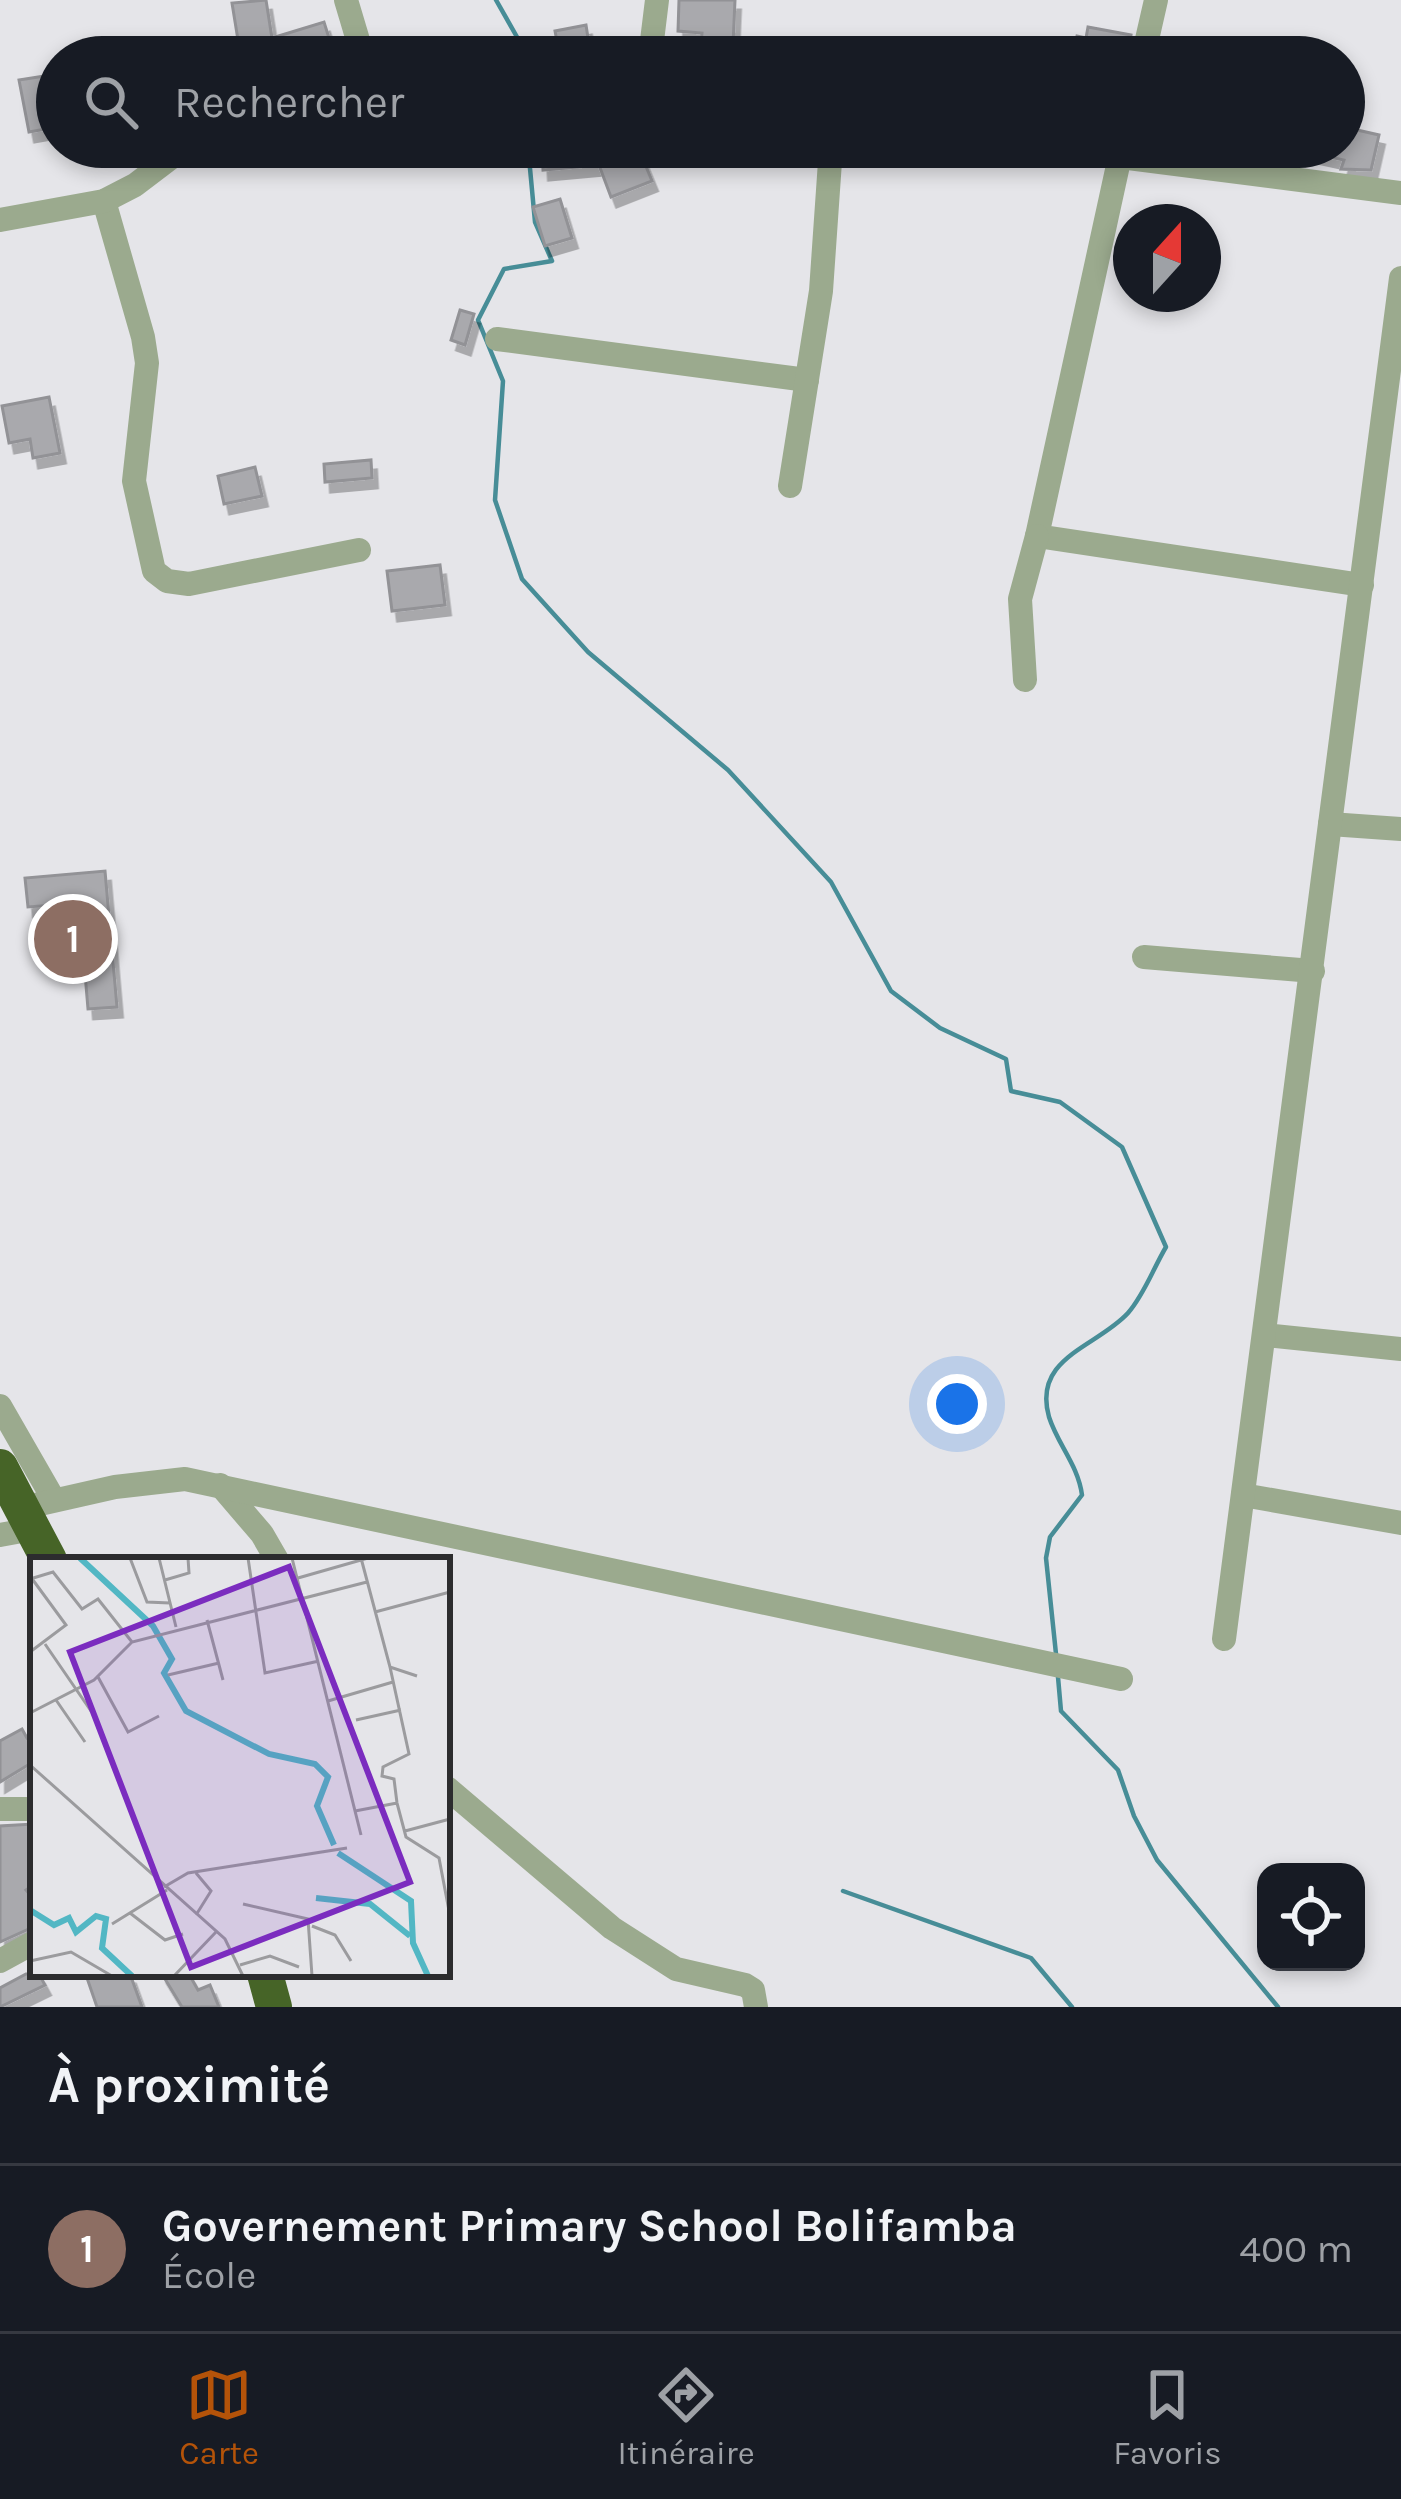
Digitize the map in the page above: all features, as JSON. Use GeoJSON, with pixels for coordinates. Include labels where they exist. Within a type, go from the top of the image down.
{"type":"FeatureCollection","features":[{"type":"Feature","properties":{"kind":"highway"},"geometry":{"type":"LineString","coordinates":[[0,1467],[32,1526]]}},
{"type":"Feature","properties":{"kind":"highway"},"geometry":{"type":"LineString","coordinates":[[266,1977],[274,2007]]}},
{"type":"Feature","properties":{"kind":"street"},"geometry":{"type":"LineString","coordinates":[[346,0],[357,36]]}},
{"type":"Feature","properties":{"kind":"street"},"geometry":{"type":"LineString","coordinates":[[653,36],[657,0]]}},
{"type":"Feature","properties":{"kind":"street"},"geometry":{"type":"LineString","coordinates":[[1148,36],[1156,0]]}},
{"type":"Feature","properties":{"kind":"street"},"geometry":{"type":"LineString","coordinates":[[0,220],[104,201],[157,168]]}},
{"type":"Feature","properties":{"kind":"street"},"geometry":{"type":"LineString","coordinates":[[790,486],[823,269],[830,168]]}},
{"type":"Feature","properties":{"kind":"street"},"geometry":{"type":"LineString","coordinates":[[1025,680],[1020,599],[1118,168]]}},
{"type":"Feature","properties":{"kind":"street"},"geometry":{"type":"LineString","coordinates":[[1226,168],[1401,193]]}},
{"type":"Feature","properties":{"kind":"street"},"geometry":{"type":"LineString","coordinates":[[104,201],[143,338],[146,363],[134,481],[154,571],[167,581],[189,584],[358,550]]}},
{"type":"Feature","properties":{"kind":"street"},"geometry":{"type":"LineString","coordinates":[[1224,1639],[1401,278]]}},
{"type":"Feature","properties":{"kind":"street"},"geometry":{"type":"LineString","coordinates":[[497,339],[807,380]]}},
{"type":"Feature","properties":{"kind":"street"},"geometry":{"type":"LineString","coordinates":[[1037,536],[1362,585]]}},
{"type":"Feature","properties":{"kind":"street"},"geometry":{"type":"LineString","coordinates":[[1330,824],[1401,830]]}},
{"type":"Feature","properties":{"kind":"street"},"geometry":{"type":"LineString","coordinates":[[1144,957],[1313,971]]}},
{"type":"Feature","properties":{"kind":"street"},"geometry":{"type":"LineString","coordinates":[[1265,1335],[1401,1349]]}},
{"type":"Feature","properties":{"kind":"street"},"geometry":{"type":"LineString","coordinates":[[0,1406],[32,1526],[167,1480],[220,1485],[1121,1679]]}},
{"type":"Feature","properties":{"kind":"street"},"geometry":{"type":"LineString","coordinates":[[220,1485],[275,1557]]}},
{"type":"Feature","properties":{"kind":"street"},"geometry":{"type":"LineString","coordinates":[[1244,1495],[1401,1523]]}},
{"type":"Feature","properties":{"kind":"street"},"geometry":{"type":"LineString","coordinates":[[450,1791],[613,1928],[676,1969],[745,1984],[753,1990],[757,2007]]}},
{"type":"Feature","properties":{"kind":"street"},"geometry":{"type":"LineString","coordinates":[[0,1961],[30,1945]]}},
{"type":"Feature","properties":{"kind":"building"},"geometry":{"type":"Polygon","coordinates":[[[266,0],[272,36],[237,36],[232,3],[266,0]]]}},
{"type":"Feature","properties":{"kind":"building"},"geometry":{"type":"Polygon","coordinates":[[[679,0],[735,0],[733,36],[678,31],[679,0]]]}},
{"type":"Feature","properties":{"kind":"building"},"geometry":{"type":"Polygon","coordinates":[[[324,22],[328,36],[278,36],[324,22]]]}},
{"type":"Feature","properties":{"kind":"building"},"geometry":{"type":"Polygon","coordinates":[[[586,25],[588,36],[556,36],[555,31],[586,25]]]}},
{"type":"Feature","properties":{"kind":"building"},"geometry":{"type":"Polygon","coordinates":[[[1088,27],[1131,35],[1131,36],[1086,36],[1088,27]]]}},
{"type":"Feature","properties":{"kind":"building"},"geometry":{"type":"Polygon","coordinates":[[[36,77],[36,131],[29,132],[19,80],[36,77]]]}},
{"type":"Feature","properties":{"kind":"building"},"geometry":{"type":"Polygon","coordinates":[[[1365,132],[1379,135],[1371,170],[1341,169],[1365,168],[1365,132]]]}},
{"type":"Feature","properties":{"kind":"building"},"geometry":{"type":"Polygon","coordinates":[[[600,168],[647,168],[652,181],[611,197],[600,168]]]}},
{"type":"Feature","properties":{"kind":"building"},"geometry":{"type":"Polygon","coordinates":[[[560,199],[572,238],[545,246],[533,207],[560,199]]]}},
{"type":"Feature","properties":{"kind":"building"},"geometry":{"type":"Polygon","coordinates":[[[460,310],[474,314],[465,345],[451,340],[460,310]]]}},
{"type":"Feature","properties":{"kind":"building"},"geometry":{"type":"Polygon","coordinates":[[[49,397],[60,453],[33,458],[30,439],[9,443],[2,406],[49,397]]]}},
{"type":"Feature","properties":{"kind":"building"},"geometry":{"type":"Polygon","coordinates":[[[371,460],[372,478],[325,482],[324,464],[371,460]]]}},
{"type":"Feature","properties":{"kind":"building"},"geometry":{"type":"Polygon","coordinates":[[[255,467],[262,496],[224,504],[218,476],[255,467]]]}},
{"type":"Feature","properties":{"kind":"building"},"geometry":{"type":"Polygon","coordinates":[[[440,565],[445,605],[392,611],[387,571],[440,565]]]}},
{"type":"Feature","properties":{"kind":"building"},"geometry":{"type":"Polygon","coordinates":[[[105,871],[117,1007],[88,1009],[79,903],[28,907],[25,878],[105,871]]]}},
{"type":"Feature","properties":{"kind":"building"},"geometry":{"type":"Polygon","coordinates":[[[22,1729],[30,1736],[30,1764],[0,1782],[0,1741],[22,1729]]]}},
{"type":"Feature","properties":{"kind":"building"},"geometry":{"type":"Polygon","coordinates":[[[30,1824],[30,1887],[26,1890],[30,1928],[0,1942],[0,1826],[30,1824]]]}},
{"type":"Feature","properties":{"kind":"building"},"geometry":{"type":"Polygon","coordinates":[[[26,1974],[41,1977],[45,1985],[0,2007],[0,1988],[26,1974]]]}},
{"type":"Feature","properties":{"kind":"building"},"geometry":{"type":"Polygon","coordinates":[[[131,1977],[142,2007],[97,2007],[87,1978],[131,1977]]]}},
{"type":"Feature","properties":{"kind":"building"},"geometry":{"type":"Polygon","coordinates":[[[164,1977],[191,1977],[198,1990],[210,1985],[219,2007],[182,2007],[164,1977]]]}},
{"type":"Feature","properties":{"kind":"waterway"},"geometry":{"type":"LineString","coordinates":[[496,0],[516,36]]}},
{"type":"Feature","properties":{"kind":"waterway"},"geometry":{"type":"LineString","coordinates":[[530,168],[535,222],[552,261],[504,269],[478,320],[503,381],[495,500],[522,579],[588,652],[728,770],[831,882],[891,991],[940,1028],[1006,1059],[1011,1091],[1060,1102],[1122,1147],[1166,1247],[1128,1313],[1070,1355],[1050,1380],[1049,1417],[1082,1495],[1050,1537],[1046,1558],[1056,1654]]}},
{"type":"Feature","properties":{"kind":"waterway"},"geometry":{"type":"LineString","coordinates":[[1058,1677],[1061,1711],[1118,1770],[1134,1816],[1157,1860],[1278,2007]]}},
{"type":"Feature","properties":{"kind":"waterway"},"geometry":{"type":"LineString","coordinates":[[843,1891],[1031,1958],[1072,2007]]}},
{"type":"Feature","properties":{"kind":"place","name":"Governement Primary School Bolifamba"},"geometry":{"type":"Point","coordinates":[73,939]}}]}
